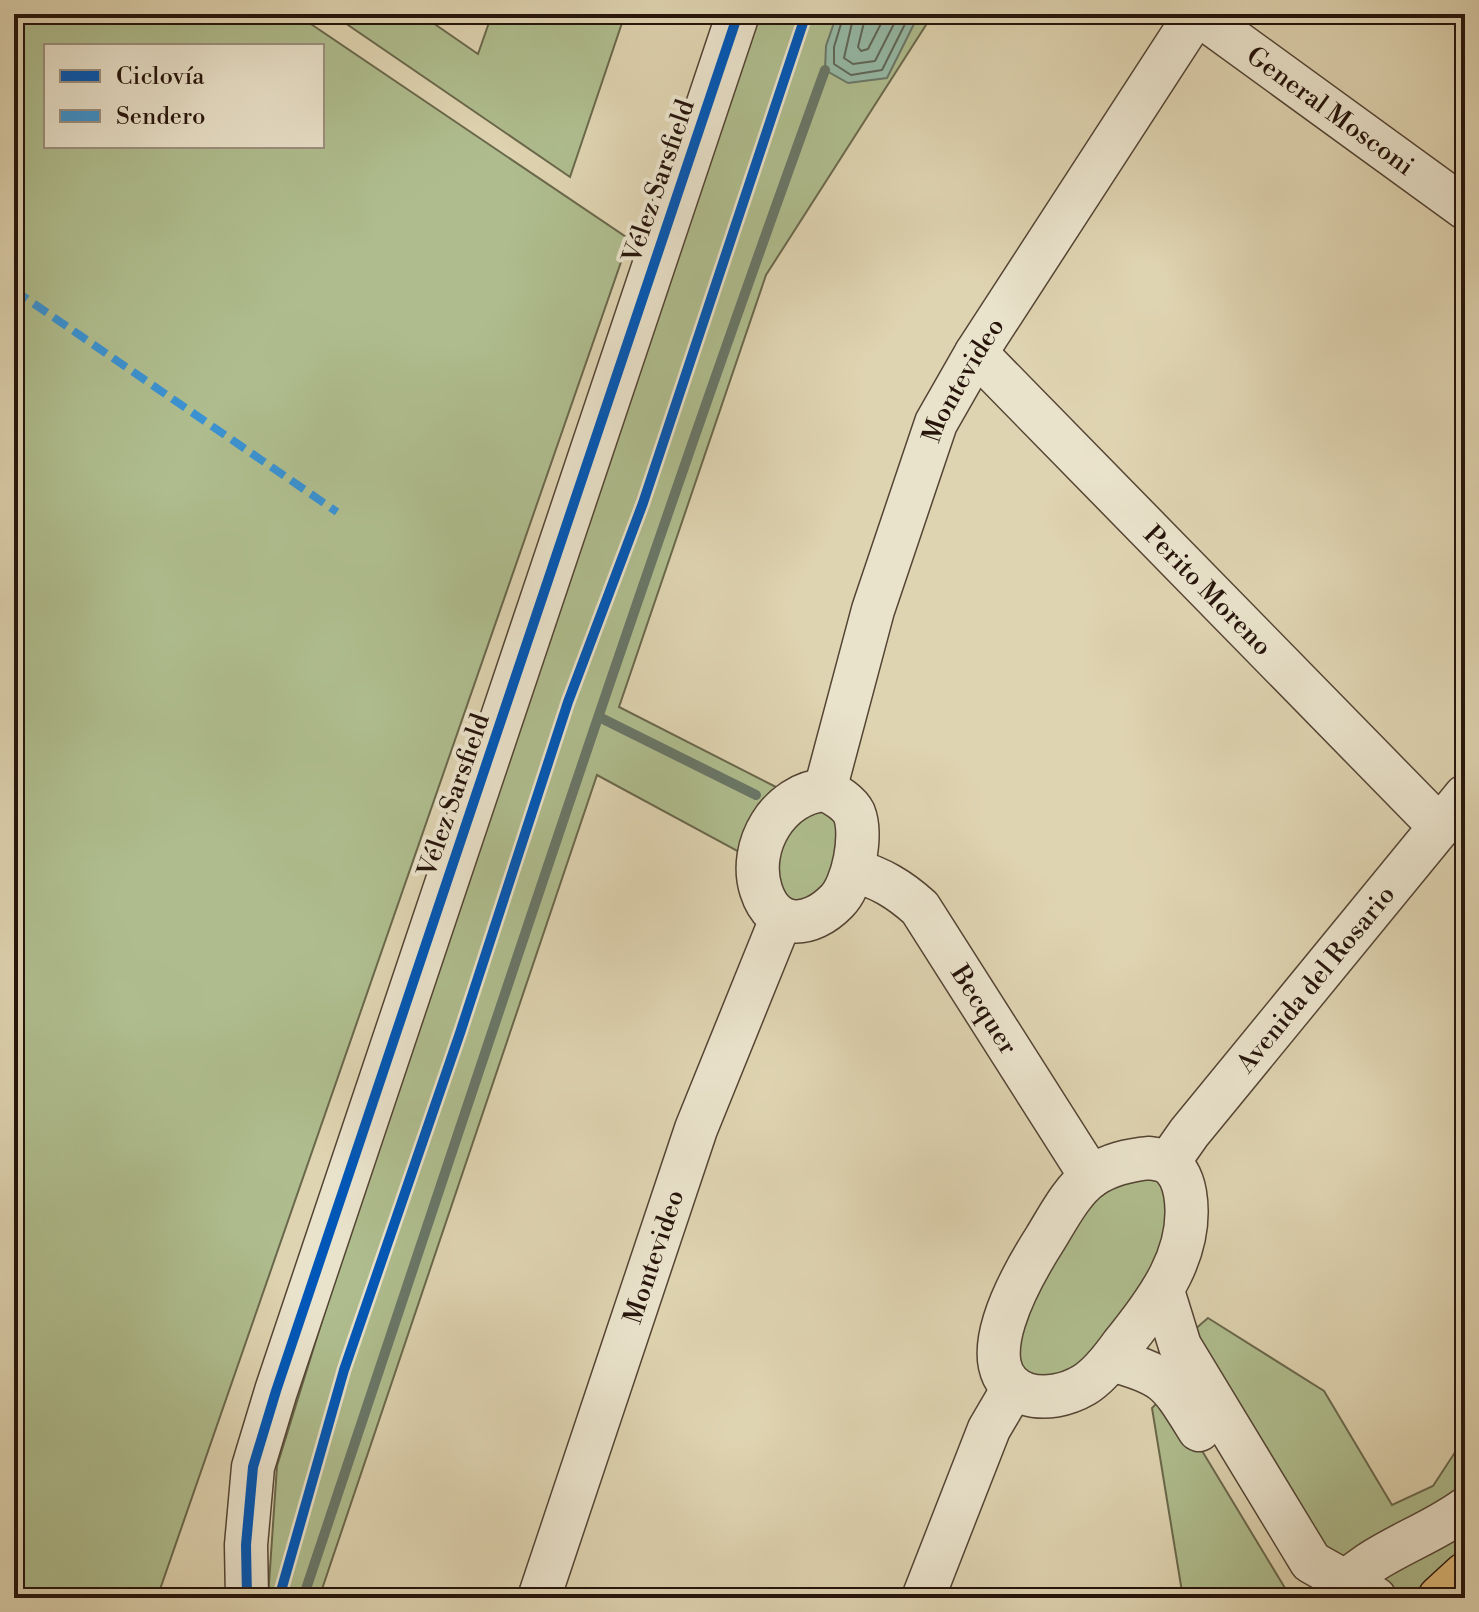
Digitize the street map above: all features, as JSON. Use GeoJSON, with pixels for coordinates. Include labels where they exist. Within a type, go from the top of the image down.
{"type":"FeatureCollection","features":[{"type":"Feature","properties":{"kind":"main road"},"geometry":{"type":"LineString","coordinates":[[1440,1598],[1465,1575]]}},
{"type":"Feature","properties":{"kind":"street","name":"Vélez Sarsfield"},"geometry":{"type":"LineString","coordinates":[[247,1598],[246,1545],[253,1467],[276,1391],[738,14]]}},
{"type":"Feature","properties":{"kind":"street","name":"General Mosconi"},"geometry":{"type":"LineString","coordinates":[[1197,14],[1465,208]]}},
{"type":"Feature","properties":{"kind":"street","name":"Montevideo"},"geometry":{"type":"LineString","coordinates":[[825,790],[873,610],[936,423],[976,353],[1197,14]]}},
{"type":"Feature","properties":{"kind":"street","name":"Perito Moreno"},"geometry":{"type":"LineString","coordinates":[[976,353],[1452,811]]}},
{"type":"Feature","properties":{"kind":"street"},"geometry":{"type":"LineString","coordinates":[[825,790],[845,802],[854,813],[857,844],[853,870],[839,900],[824,912],[803,922],[788,922],[773,913],[758,882],[758,862],[765,834],[777,815],[795,798],[814,791],[825,790]]}},
{"type":"Feature","properties":{"kind":"street","name":"Avenida del Rosario"},"geometry":{"type":"LineString","coordinates":[[1168,1163],[1189,1133],[1452,811]]}},
{"type":"Feature","properties":{"kind":"street","name":"Becquer"},"geometry":{"type":"LineString","coordinates":[[853,870],[878,878],[901,891],[920,908],[1091,1177]]}},
{"type":"Feature","properties":{"kind":"street","name":"Montevideo"},"geometry":{"type":"LineString","coordinates":[[539,1598],[696,1129],[781,919]]}},
{"type":"Feature","properties":{"kind":"street"},"geometry":{"type":"LineString","coordinates":[[1150,1158],[1168,1163],[1183,1180],[1188,1210],[1184,1240],[1163,1291],[1111,1360],[1086,1384],[1064,1394],[1045,1397],[1028,1395],[1013,1388],[1004,1375],[999,1354],[1003,1323],[1014,1294],[1063,1209],[1091,1177],[1124,1160],[1150,1158]]}},
{"type":"Feature","properties":{"kind":"street"},"geometry":{"type":"LineString","coordinates":[[1163,1291],[1180,1346],[1311,1562],[1341,1594]]}},
{"type":"Feature","properties":{"kind":"street"},"geometry":{"type":"LineString","coordinates":[[1111,1360],[1143,1368],[1161,1377],[1175,1392],[1294,1582],[1341,1594]]}},
{"type":"Feature","properties":{"kind":"street"},"geometry":{"type":"LineString","coordinates":[[923,1598],[989,1429],[1013,1388]]}},
{"type":"Feature","properties":{"kind":"street"},"geometry":{"type":"LineString","coordinates":[[1341,1594],[1382,1554],[1443,1525],[1465,1509]]}},
{"type":"Feature","properties":{"kind":"shaded area"},"geometry":{"type":"Polygon","coordinates":[[[14,14],[296,14],[629,239],[157,1598],[14,1598],[14,14]]]}},
{"type":"Feature","properties":{"kind":"shaded area"},"geometry":{"type":"Polygon","coordinates":[[[332,14],[420,14],[478,54],[492,14],[625,14],[570,177],[332,14]]]}},
{"type":"Feature","properties":{"kind":"shaded area"},"geometry":{"type":"Polygon","coordinates":[[[758,14],[933,14],[766,275],[619,707],[778,788],[741,853],[597,775],[319,1598],[268,1598],[277,1466],[340,1263],[758,14]]]}},
{"type":"Feature","properties":{"kind":"shaded area"},"geometry":{"type":"Polygon","coordinates":[[[825,810],[841,825],[839,872],[805,904],[783,898],[772,860],[799,814],[825,810]]]}},
{"type":"Feature","properties":{"kind":"shaded area"},"geometry":{"type":"Polygon","coordinates":[[[1146,1169],[1175,1189],[1159,1271],[1077,1369],[1051,1379],[1026,1373],[1016,1356],[1015,1333],[1085,1203],[1146,1169]]]}},
{"type":"Feature","properties":{"kind":"shaded area"},"geometry":{"type":"Polygon","coordinates":[[[1208,1318],[1324,1391],[1392,1505],[1433,1486],[1465,1437],[1465,1492],[1343,1559],[1330,1554],[1193,1331],[1208,1318]]]}},
{"type":"Feature","properties":{"kind":"shaded area"},"geometry":{"type":"Polygon","coordinates":[[[1164,1396],[1181,1416],[1291,1598],[1183,1598],[1152,1408],[1164,1396]]]}},
{"type":"Feature","properties":{"kind":"shaded area"},"geometry":{"type":"Polygon","coordinates":[[[1465,1522],[1465,1559],[1447,1574],[1416,1594],[1395,1594],[1384,1588],[1383,1570],[1465,1522]]]}},
{"type":"Feature","properties":{"kind":"water"},"geometry":{"type":"Polygon","coordinates":[[[837,14],[919,14],[887,78],[848,83],[825,70],[826,46],[837,14]]]}},
{"type":"Feature","properties":{"kind":"waterway"},"geometry":{"type":"LineString","coordinates":[[303,1598],[624,641],[825,70]]}},
{"type":"Feature","properties":{"kind":"waterway"},"geometry":{"type":"LineString","coordinates":[[599,717],[756,795]]}},
{"type":"Feature","properties":{"kind":"marked path"},"geometry":{"type":"LineString","coordinates":[[14,290],[337,512]]}},
{"type":"Feature","properties":{"kind":"cycle path"},"geometry":{"type":"LineString","coordinates":[[247,1598],[246,1545],[253,1467],[276,1391],[738,14]]}},
{"type":"Feature","properties":{"kind":"cycle path"},"geometry":{"type":"LineString","coordinates":[[279,1598],[344,1370],[460,1033],[568,702],[643,503],[806,14]]}}]}
